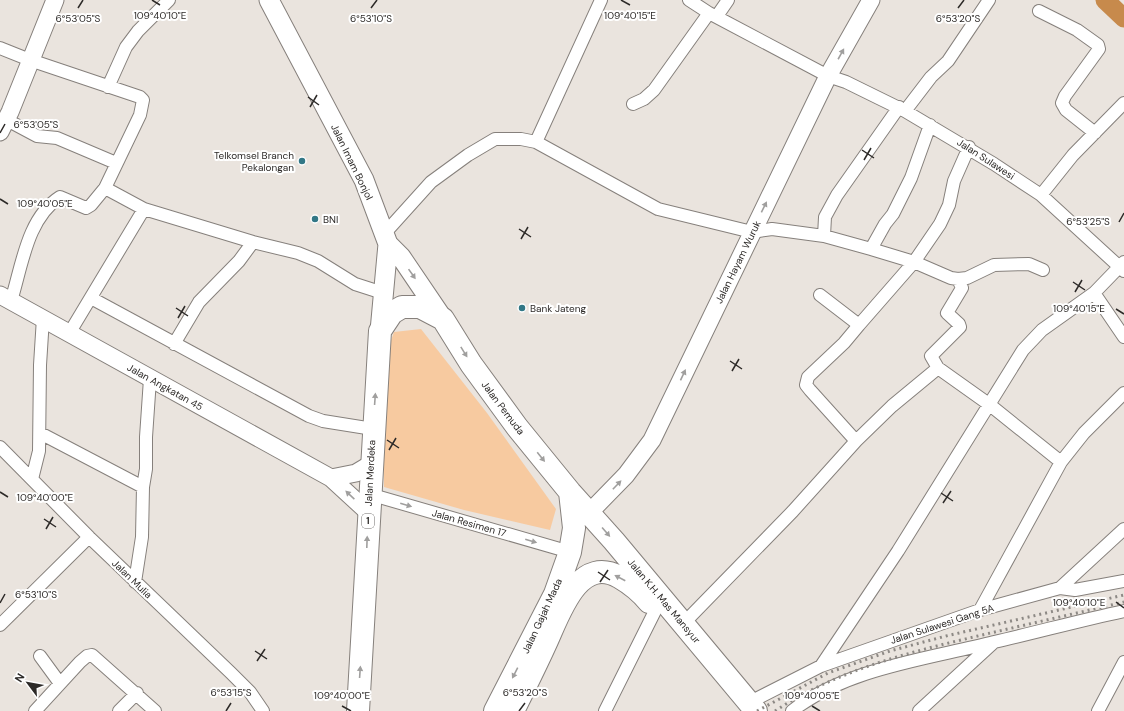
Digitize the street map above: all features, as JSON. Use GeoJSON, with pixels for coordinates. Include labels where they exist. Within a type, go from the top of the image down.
{"type":"FeatureCollection","features":[{"type":"Feature","properties":{"kind":"highway","name":"1"},"geometry":{"type":"LineString","coordinates":[[380,331],[392,313],[402,307],[420,307],[443,319]]}},
{"type":"Feature","properties":{"kind":"highway","name":"Jalan Pemuda"},"geometry":{"type":"LineString","coordinates":[[443,319],[476,370],[517,427],[570,492]]}},
{"type":"Feature","properties":{"kind":"highway","name":"Jalan Merdeka"},"geometry":{"type":"LineString","coordinates":[[358,711],[366,587],[373,429],[380,331]]}},
{"type":"Feature","properties":{"kind":"highway","name":"Jalan K.H. Mas Mansyur"},"geometry":{"type":"LineString","coordinates":[[570,492],[589,512],[683,624],[747,708]]}},
{"type":"Feature","properties":{"kind":"highway","name":"Jalan Gajah Mada"},"geometry":{"type":"LineString","coordinates":[[495,711],[545,628],[570,552],[574,528],[570,492]]}},
{"type":"Feature","properties":{"kind":"highway","name":"Jalan K.H. Mas Mansyur"},"geometry":{"type":"LineString","coordinates":[[545,628],[578,582],[594,573],[604,572],[615,575],[632,584],[641,592],[655,611],[747,708]]}},
{"type":"Feature","properties":{"kind":"highway"},"geometry":{"type":"LineString","coordinates":[[513,711],[545,628]]}},
{"type":"Feature","properties":{"kind":"main road","name":"Jalan Imam Bonjol"},"geometry":{"type":"LineString","coordinates":[[269,0],[362,178],[386,238],[443,319]]}},
{"type":"Feature","properties":{"kind":"main road"},"geometry":{"type":"LineString","coordinates":[[380,331],[386,238]]}},
{"type":"Feature","properties":{"kind":"street"},"geometry":{"type":"LineString","coordinates":[[55,0],[3,126],[38,136],[57,138],[116,163]]}},
{"type":"Feature","properties":{"kind":"street"},"geometry":{"type":"LineString","coordinates":[[108,87],[126,47],[138,30],[169,0]]}},
{"type":"Feature","properties":{"kind":"street"},"geometry":{"type":"LineString","coordinates":[[536,142],[601,0]]}},
{"type":"Feature","properties":{"kind":"street","name":"Jalan Sulawesi"},"geometry":{"type":"LineString","coordinates":[[689,0],[713,15],[828,76],[846,82],[902,109],[969,147],[1041,195],[1123,267]]}},
{"type":"Feature","properties":{"kind":"street"},"geometry":{"type":"LineString","coordinates":[[633,104],[644,99],[654,90],[713,15],[728,0]]}},
{"type":"Feature","properties":{"kind":"street","name":"Jalan Hayam Wuruk"},"geometry":{"type":"LineString","coordinates":[[589,512],[626,475],[652,440],[828,76],[872,0]]}},
{"type":"Feature","properties":{"kind":"street"},"geometry":{"type":"LineString","coordinates":[[824,236],[825,217],[837,195],[902,109],[931,77],[948,61],[989,0]]}},
{"type":"Feature","properties":{"kind":"street"},"geometry":{"type":"LineString","coordinates":[[1039,11],[1077,30],[1098,45],[1099,49],[1064,96],[1062,103],[1066,110],[1095,133]]}},
{"type":"Feature","properties":{"kind":"street"},"geometry":{"type":"LineString","coordinates":[[0,48],[30,60],[140,97],[143,100],[140,115],[105,188],[91,205],[86,208],[60,196],[48,206],[38,219],[31,234],[6,298]]}},
{"type":"Feature","properties":{"kind":"street"},"geometry":{"type":"LineString","coordinates":[[1041,195],[1073,155],[1124,103]]}},
{"type":"Feature","properties":{"kind":"street"},"geometry":{"type":"LineString","coordinates":[[871,250],[885,224],[893,214],[908,184],[930,125]]}},
{"type":"Feature","properties":{"kind":"street"},"geometry":{"type":"LineString","coordinates":[[386,238],[431,182],[468,155],[495,139],[521,139],[536,142],[658,210],[752,232],[772,229],[824,236],[914,262],[951,278],[967,278],[994,265],[1028,264],[1043,270]]}},
{"type":"Feature","properties":{"kind":"street"},"geometry":{"type":"LineString","coordinates":[[856,440],[806,385],[808,377],[844,343],[914,262],[940,224],[949,205],[954,181],[969,147]]}},
{"type":"Feature","properties":{"kind":"street"},"geometry":{"type":"LineString","coordinates":[[105,188],[144,209],[318,260],[355,284],[383,293]]}},
{"type":"Feature","properties":{"kind":"street"},"geometry":{"type":"LineString","coordinates":[[70,332],[144,209]]}},
{"type":"Feature","properties":{"kind":"street"},"geometry":{"type":"LineString","coordinates":[[174,344],[200,302],[239,261],[254,242]]}},
{"type":"Feature","properties":{"kind":"street"},"geometry":{"type":"LineString","coordinates":[[821,666],[898,551],[1023,350],[1031,340],[1064,313],[1094,293],[1123,267]]}},
{"type":"Feature","properties":{"kind":"street"},"geometry":{"type":"LineString","coordinates":[[958,279],[962,288],[947,313],[959,324],[960,327],[931,356],[938,368],[990,404],[1061,462]]}},
{"type":"Feature","properties":{"kind":"street"},"geometry":{"type":"LineString","coordinates":[[1094,293],[1124,337]]}},
{"type":"Feature","properties":{"kind":"street"},"geometry":{"type":"LineString","coordinates":[[820,295],[859,325]]}},
{"type":"Feature","properties":{"kind":"street","name":"Jalan Angkatan 45"},"geometry":{"type":"LineString","coordinates":[[6,298],[70,332],[331,478],[369,503]]}},
{"type":"Feature","properties":{"kind":"street"},"geometry":{"type":"LineString","coordinates":[[91,298],[308,416],[323,421],[373,429]]}},
{"type":"Feature","properties":{"kind":"street"},"geometry":{"type":"LineString","coordinates":[[32,479],[39,451],[40,365],[44,318]]}},
{"type":"Feature","properties":{"kind":"street"},"geometry":{"type":"LineString","coordinates":[[683,624],[793,511],[856,440],[892,406],[938,368]]}},
{"type":"Feature","properties":{"kind":"street"},"geometry":{"type":"LineString","coordinates":[[135,582],[142,537],[143,487],[146,469],[146,437],[150,378]]}},
{"type":"Feature","properties":{"kind":"street"},"geometry":{"type":"LineString","coordinates":[[980,610],[1061,462],[1084,433],[1124,393]]}},
{"type":"Feature","properties":{"kind":"street"},"geometry":{"type":"LineString","coordinates":[[40,433],[143,487]]}},
{"type":"Feature","properties":{"kind":"street","name":"Jalan Mulia"},"geometry":{"type":"LineString","coordinates":[[0,448],[135,582],[235,677],[250,692],[263,711]]}},
{"type":"Feature","properties":{"kind":"street"},"geometry":{"type":"LineString","coordinates":[[331,478],[356,473],[371,464]]}},
{"type":"Feature","properties":{"kind":"street","name":"Jalan Resimen 17"},"geometry":{"type":"LineString","coordinates":[[369,503],[570,552]]}},
{"type":"Feature","properties":{"kind":"street","name":"Jalan Sulawesi Gang 5A"},"geometry":{"type":"LineString","coordinates":[[747,708],[821,666],[980,610],[1060,588],[1124,529]]}},
{"type":"Feature","properties":{"kind":"street"},"geometry":{"type":"LineString","coordinates":[[0,625],[89,537]]}},
{"type":"Feature","properties":{"kind":"street"},"geometry":{"type":"LineString","coordinates":[[1060,588],[1075,590],[1124,581]]}},
{"type":"Feature","properties":{"kind":"street"},"geometry":{"type":"LineString","coordinates":[[605,711],[641,636],[655,611]]}},
{"type":"Feature","properties":{"kind":"street"},"geometry":{"type":"LineString","coordinates":[[792,711],[823,691],[856,677],[1124,611]]}},
{"type":"Feature","properties":{"kind":"street"},"geometry":{"type":"LineString","coordinates":[[919,711],[994,642]]}},
{"type":"Feature","properties":{"kind":"street"},"geometry":{"type":"LineString","coordinates":[[35,711],[60,682],[87,656],[92,655],[137,693],[155,711]]}},
{"type":"Feature","properties":{"kind":"street"},"geometry":{"type":"LineString","coordinates":[[40,656],[60,682]]}},
{"type":"Feature","properties":{"kind":"street"},"geometry":{"type":"LineString","coordinates":[[1098,711],[1124,662]]}},
{"type":"Feature","properties":{"kind":"street"},"geometry":{"type":"LineString","coordinates":[[119,711],[137,693]]}},
{"type":"Feature","properties":{"kind":"shaded area"},"geometry":{"type":"Polygon","coordinates":[[[421,329],[487,413],[556,509],[550,530],[464,510],[384,487],[383,398],[385,358],[394,332],[421,329]]]}},
{"type":"Feature","properties":{"kind":"waterway"},"geometry":{"type":"LineString","coordinates":[[1105,0],[1124,18]]}},
{"type":"Feature","properties":{"kind":"railway"},"geometry":{"type":"LineString","coordinates":[[757,711],[828,673],[890,651],[946,636],[1124,595]]}},
{"type":"Feature","properties":{"kind":"railway"},"geometry":{"type":"LineString","coordinates":[[775,711],[823,684],[875,664],[955,641],[1124,602]]}},
{"type":"Feature","properties":{"kind":"place","name":"Telkomsel Branch Pekalongan"},"geometry":{"type":"Point","coordinates":[302,161]}},
{"type":"Feature","properties":{"kind":"place","name":"BNI"},"geometry":{"type":"Point","coordinates":[315,219]}},
{"type":"Feature","properties":{"kind":"place","name":"Bank Jateng"},"geometry":{"type":"Point","coordinates":[522,308]}}]}
